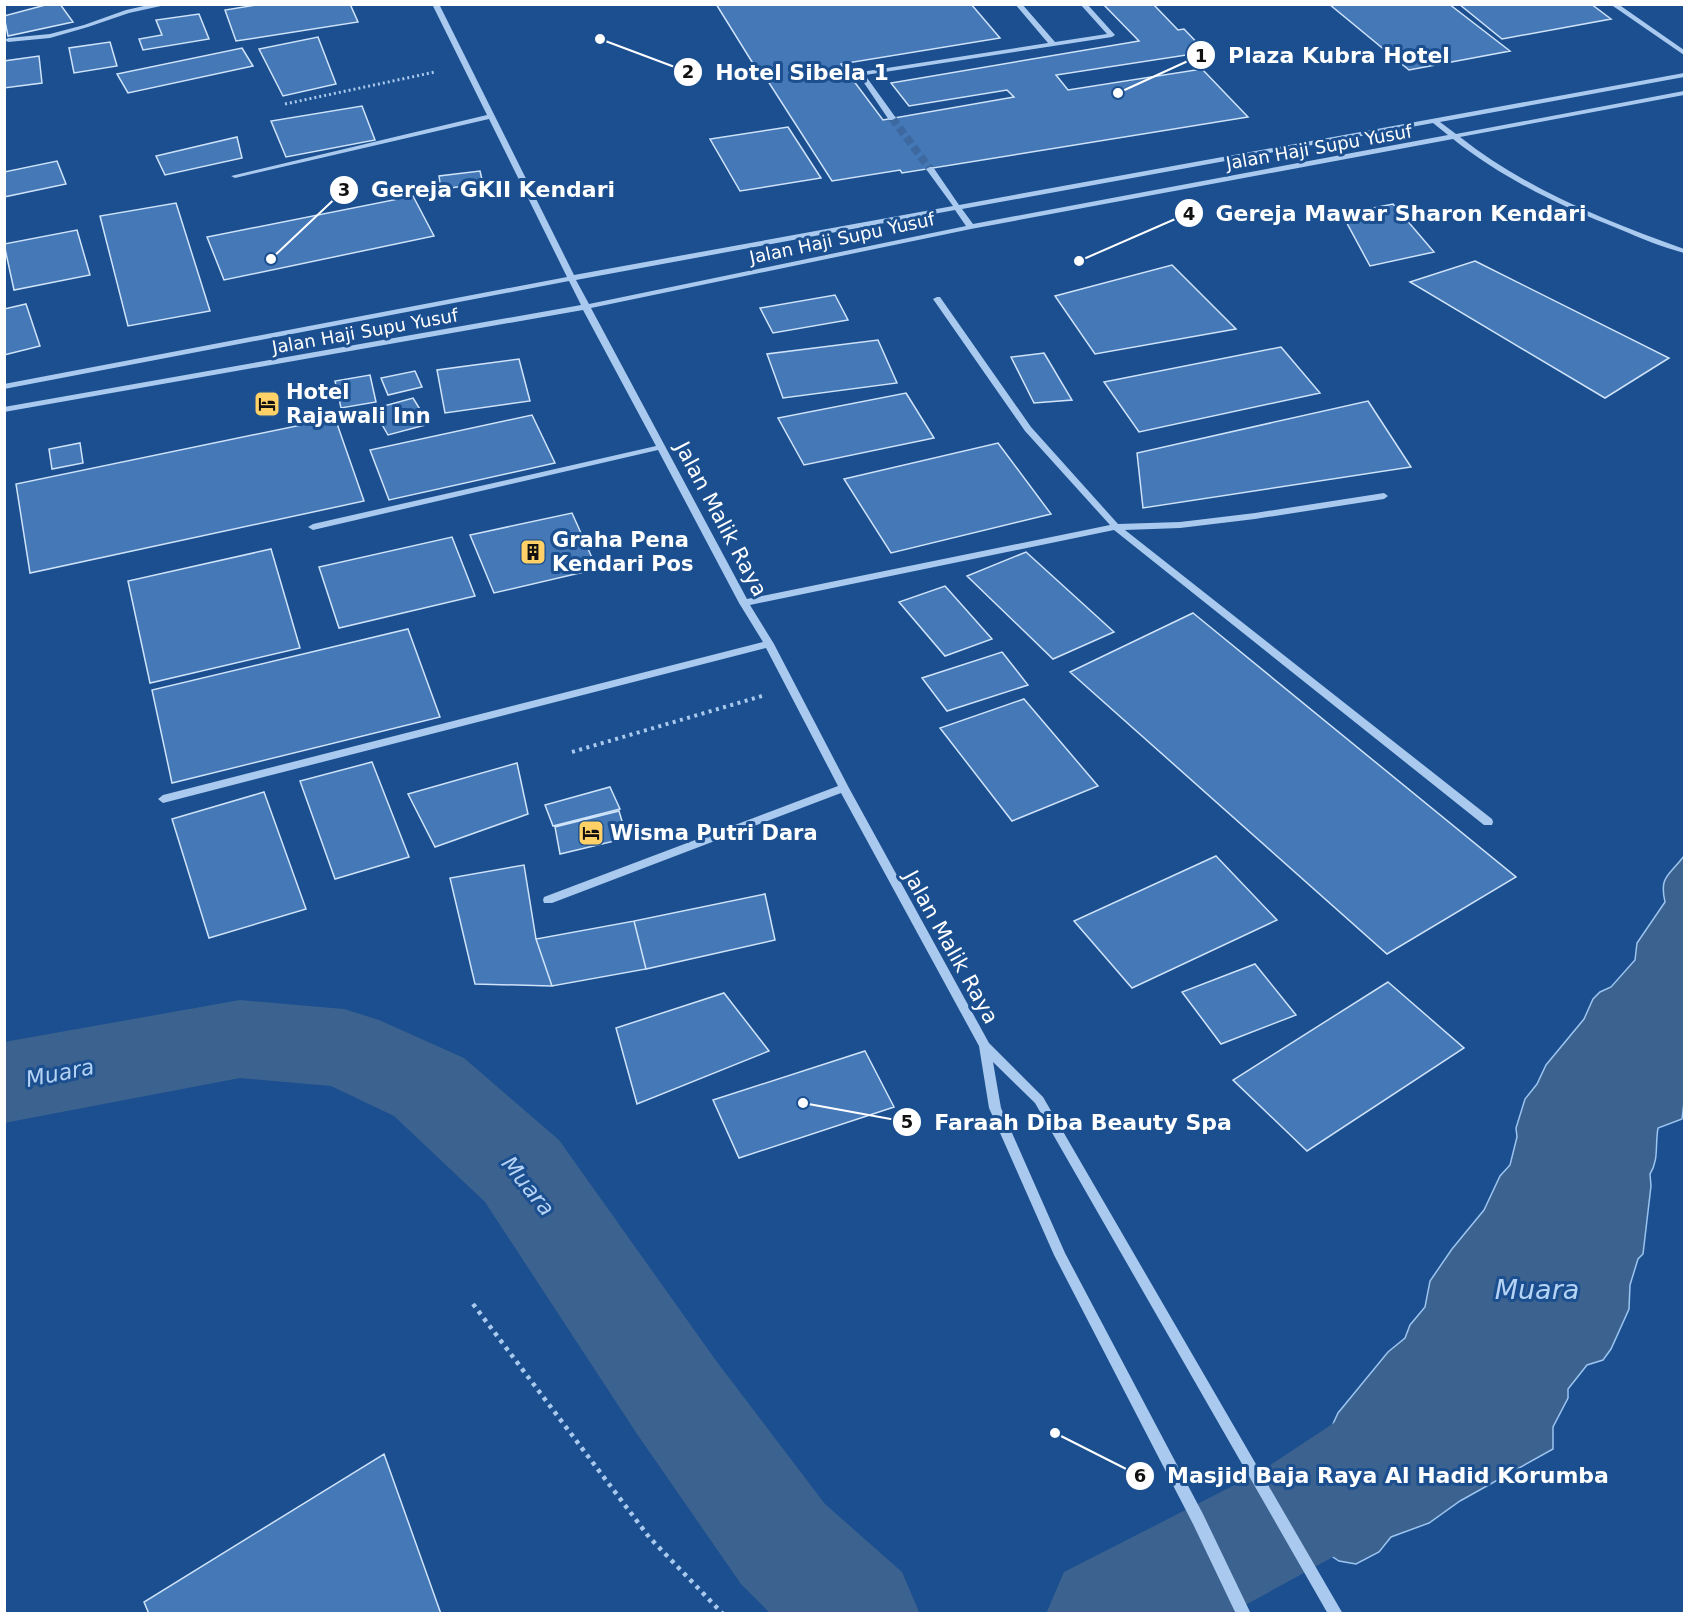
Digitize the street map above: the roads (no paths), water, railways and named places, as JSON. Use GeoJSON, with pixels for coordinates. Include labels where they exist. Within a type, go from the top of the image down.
{"type":"FeatureCollection","features":[{"type":"Feature","properties":{"kind":"street"},"geometry":{"type":"LineString","coordinates":[[8,40],[50,36],[128,11],[167,4]]}},
{"type":"Feature","properties":{"kind":"street","name":"Jalan Malik Raya"},"geometry":{"type":"LineString","coordinates":[[435,4],[586,307],[985,1046]]}},
{"type":"Feature","properties":{"kind":"street"},"geometry":{"type":"LineString","coordinates":[[1018,4],[1053,44]]}},
{"type":"Feature","properties":{"kind":"street"},"geometry":{"type":"LineString","coordinates":[[892,118],[861,74],[1112,35],[1083,4]]}},
{"type":"Feature","properties":{"kind":"street"},"geometry":{"type":"LineString","coordinates":[[1613,4],[1684,53]]}},
{"type":"Feature","properties":{"kind":"street","name":"Jalan Haji Supu Yusuf"},"geometry":{"type":"LineString","coordinates":[[4,387],[572,278],[1684,75]]}},
{"type":"Feature","properties":{"kind":"street","name":"Jalan Haji Supu Yusuf"},"geometry":{"type":"LineString","coordinates":[[4,410],[586,307],[971,227],[1684,93]]}},
{"type":"Feature","properties":{"kind":"street"},"geometry":{"type":"LineString","coordinates":[[235,176],[491,116]]}},
{"type":"Feature","properties":{"kind":"street"},"geometry":{"type":"LineString","coordinates":[[1436,121],[1497,167],[1557,199],[1642,236],[1684,251]]}},
{"type":"Feature","properties":{"kind":"street"},"geometry":{"type":"LineString","coordinates":[[930,169],[971,227]]}},
{"type":"Feature","properties":{"kind":"street"},"geometry":{"type":"LineString","coordinates":[[937,299],[1029,429],[1116,527],[1488,822]]}},
{"type":"Feature","properties":{"kind":"street"},"geometry":{"type":"LineString","coordinates":[[313,527],[662,447]]}},
{"type":"Feature","properties":{"kind":"street"},"geometry":{"type":"LineString","coordinates":[[744,603],[1116,527],[1190,524],[1384,496]]}},
{"type":"Feature","properties":{"kind":"street"},"geometry":{"type":"LineString","coordinates":[[164,799],[769,644]]}},
{"type":"Feature","properties":{"kind":"street"},"geometry":{"type":"LineString","coordinates":[[548,900],[844,788]]}},
{"type":"Feature","properties":{"kind":"street"},"geometry":{"type":"LineString","coordinates":[[985,1046],[1039,1100],[1336,1614]]}},
{"type":"Feature","properties":{"kind":"street"},"geometry":{"type":"LineString","coordinates":[[985,1046],[995,1108],[1060,1255],[1198,1519],[1244,1614]]}},
{"type":"Feature","properties":{"kind":"water","name":"Muara"},"geometry":{"type":"Polygon","coordinates":[[[1684,856],[1684,1102],[1682,1119],[1658,1128],[1656,1158],[1650,1174],[1651,1186],[1643,1254],[1638,1259],[1630,1285],[1629,1309],[1611,1349],[1603,1360],[1587,1365],[1568,1389],[1568,1398],[1553,1427],[1553,1449],[1460,1501],[1429,1523],[1391,1537],[1379,1552],[1356,1564],[1339,1561],[1324,1551],[1315,1540],[1291,1491],[1286,1475],[1302,1463],[1320,1435],[1332,1426],[1338,1413],[1388,1352],[1405,1338],[1410,1325],[1425,1307],[1430,1281],[1452,1249],[1484,1210],[1500,1176],[1510,1165],[1517,1137],[1516,1128],[1525,1099],[1537,1084],[1546,1065],[1584,1019],[1593,999],[1600,992],[1611,987],[1635,960],[1637,943],[1665,902],[1664,881],[1684,856]]]}},
{"type":"Feature","properties":{"kind":"waterway","name":"Muara"},"geometry":{"type":"LineString","coordinates":[[4,1083],[240,1039],[344,1048],[429,1087],[522,1171],[677,1398],[783,1544],[859,1614]]}},
{"type":"Feature","properties":{"kind":"waterway","name":"Muara"},"geometry":{"type":"LineString","coordinates":[[1107,1614],[1301,1512],[1401,1443]]}},
{"type":"Feature","properties":{"kind":"tunnel"},"geometry":{"type":"LineString","coordinates":[[892,118],[930,169]]}},
{"type":"Feature","properties":{"kind":"place","name":"Hotel Sibela 1"},"geometry":{"type":"Point","coordinates":[600,39]}},
{"type":"Feature","properties":{"kind":"place","name":"Plaza Kubra Hotel"},"geometry":{"type":"Point","coordinates":[1118,93]}},
{"type":"Feature","properties":{"kind":"place","name":"Gereja GKII Kendari"},"geometry":{"type":"Point","coordinates":[271,259]}},
{"type":"Feature","properties":{"kind":"place","name":"Gereja Mawar Sharon Kendari"},"geometry":{"type":"Point","coordinates":[1079,261]}},
{"type":"Feature","properties":{"kind":"place","name":"Hotel Rajawali Inn"},"geometry":{"type":"Point","coordinates":[267,404]}},
{"type":"Feature","properties":{"kind":"place","name":"Graha Pena Kendari Pos"},"geometry":{"type":"Point","coordinates":[533,552]}},
{"type":"Feature","properties":{"kind":"place","name":"Wisma Putri Dara"},"geometry":{"type":"Point","coordinates":[591,833]}},
{"type":"Feature","properties":{"kind":"place","name":"Faraah Diba Beauty Spa"},"geometry":{"type":"Point","coordinates":[803,1103]}},
{"type":"Feature","properties":{"kind":"place","name":"Masjid Baja Raya Al Hadid Korumba"},"geometry":{"type":"Point","coordinates":[1055,1433]}}]}
